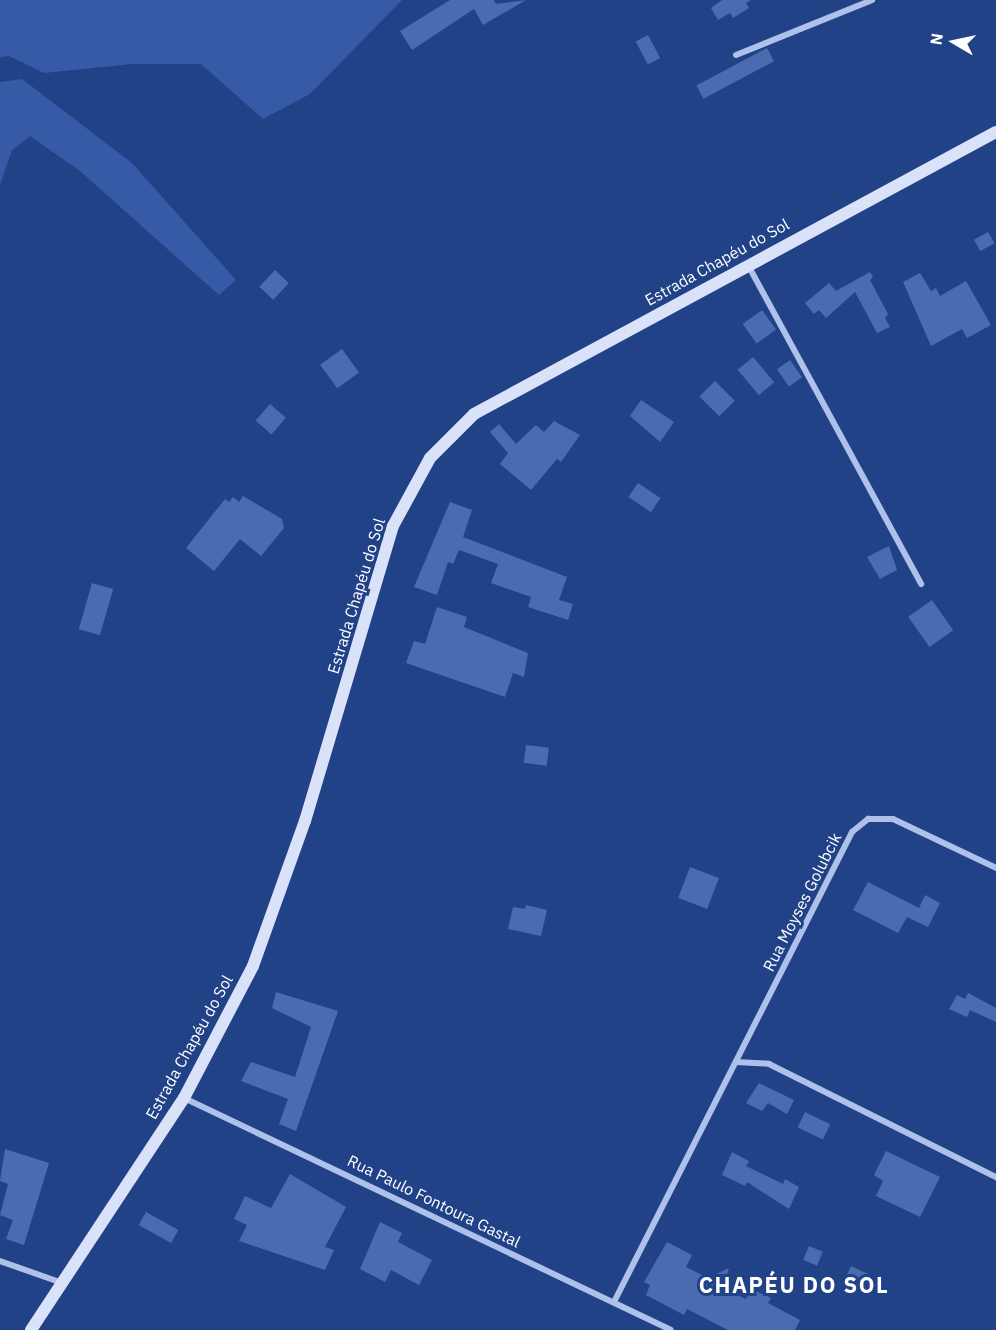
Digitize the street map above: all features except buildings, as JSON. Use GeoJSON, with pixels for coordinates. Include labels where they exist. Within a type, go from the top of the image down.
{"type":"FeatureCollection","features":[{"type":"Feature","properties":{"kind":"main road","name":"Estrada Chapéu do Sol"},"geometry":{"type":"LineString","coordinates":[[31,1330],[184,1098],[252,966],[305,821],[393,526],[430,458],[474,414],[747,263],[996,132]]}},
{"type":"Feature","properties":{"kind":"street"},"geometry":{"type":"LineString","coordinates":[[736,55],[872,0]]}},
{"type":"Feature","properties":{"kind":"street"},"geometry":{"type":"LineString","coordinates":[[747,263],[921,584]]}},
{"type":"Feature","properties":{"kind":"street","name":"Rua Moyses Golubcik"},"geometry":{"type":"LineString","coordinates":[[614,1302],[852,832],[868,819],[893,819],[996,868]]}},
{"type":"Feature","properties":{"kind":"street"},"geometry":{"type":"LineString","coordinates":[[736,1062],[770,1064],[996,1177]]}},
{"type":"Feature","properties":{"kind":"street","name":"Rua Paulo Fontoura Gastal"},"geometry":{"type":"LineString","coordinates":[[184,1098],[671,1330]]}},
{"type":"Feature","properties":{"kind":"street"},"geometry":{"type":"LineString","coordinates":[[0,1261],[63,1284]]}},
{"type":"Feature","properties":{"kind":"shaded area"},"geometry":{"type":"Polygon","coordinates":[[[0,0],[402,0],[310,94],[263,119],[201,64],[132,64],[44,73],[9,56],[0,57],[0,0]]]}},
{"type":"Feature","properties":{"kind":"shaded area"},"geometry":{"type":"Polygon","coordinates":[[[22,79],[132,163],[236,280],[219,295],[80,171],[30,136],[12,150],[0,185],[0,82],[22,79]]]}},
{"type":"Feature","properties":{"kind":"district","name":"CHAPÉU DO SOL"},"geometry":{"type":"Point","coordinates":[794,1285]}}]}
